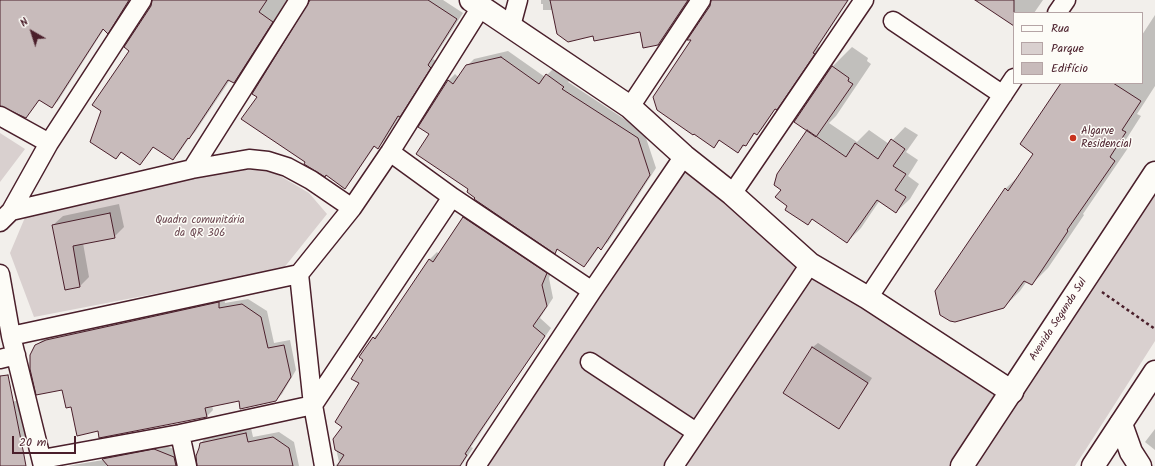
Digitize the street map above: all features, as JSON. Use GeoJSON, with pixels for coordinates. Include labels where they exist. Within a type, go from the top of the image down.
{"type":"FeatureCollection","features":[{"type":"Feature","properties":{"kind":"street"},"geometry":{"type":"LineString","coordinates":[[5,216],[49,143],[142,0]]}},
{"type":"Feature","properties":{"kind":"street"},"geometry":{"type":"LineString","coordinates":[[192,170],[299,0]]}},
{"type":"Feature","properties":{"kind":"street"},"geometry":{"type":"LineString","coordinates":[[511,26],[518,0]]}},
{"type":"Feature","properties":{"kind":"street"},"geometry":{"type":"LineString","coordinates":[[630,107],[701,0]]}},
{"type":"Feature","properties":{"kind":"street"},"geometry":{"type":"LineString","coordinates":[[732,194],[864,0]]}},
{"type":"Feature","properties":{"kind":"street"},"geometry":{"type":"LineString","coordinates":[[1058,12],[1066,0]]}},
{"type":"Feature","properties":{"kind":"street"},"geometry":{"type":"LineString","coordinates":[[11,336],[299,274],[352,208],[390,152],[476,3],[630,107],[684,156],[732,194],[810,264],[868,298],[1012,392]]}},
{"type":"Feature","properties":{"kind":"street"},"geometry":{"type":"LineString","coordinates":[[893,21],[1003,95]]}},
{"type":"Feature","properties":{"kind":"street"},"geometry":{"type":"LineString","coordinates":[[868,298],[1013,80]]}},
{"type":"Feature","properties":{"kind":"street"},"geometry":{"type":"LineString","coordinates":[[0,116],[49,143]]}},
{"type":"Feature","properties":{"kind":"street"},"geometry":{"type":"LineString","coordinates":[[390,152],[452,198],[592,291]]}},
{"type":"Feature","properties":{"kind":"street"},"geometry":{"type":"LineString","coordinates":[[476,466],[684,156]]}},
{"type":"Feature","properties":{"kind":"street"},"geometry":{"type":"LineString","coordinates":[[5,216],[192,170],[249,159],[268,161],[287,167],[311,180],[352,208]]}},
{"type":"Feature","properties":{"kind":"street","name":"Avenida Segunda Sul"},"geometry":{"type":"LineString","coordinates":[[962,466],[1155,173]]}},
{"type":"Feature","properties":{"kind":"street"},"geometry":{"type":"LineString","coordinates":[[0,274],[11,336],[8,357],[42,462],[313,406],[452,198]]}},
{"type":"Feature","properties":{"kind":"street"},"geometry":{"type":"LineString","coordinates":[[674,466],[810,264]]}},
{"type":"Feature","properties":{"kind":"street"},"geometry":{"type":"LineString","coordinates":[[299,274],[313,406],[324,466]]}},
{"type":"Feature","properties":{"kind":"street"},"geometry":{"type":"LineString","coordinates":[[590,362],[696,432]]}},
{"type":"Feature","properties":{"kind":"street"},"geometry":{"type":"LineString","coordinates":[[1098,465],[1121,424],[1155,372]]}},
{"type":"Feature","properties":{"kind":"street"},"geometry":{"type":"LineString","coordinates":[[1121,424],[1131,452],[1140,466]]}},
{"type":"Feature","properties":{"kind":"street"},"geometry":{"type":"LineString","coordinates":[[180,434],[187,466]]}},
{"type":"Feature","properties":{"kind":"path"},"geometry":{"type":"LineString","coordinates":[[1085,280],[1155,329]]}},
{"type":"Feature","properties":{"kind":"green space"},"geometry":{"type":"Polygon","coordinates":[[[0,133],[25,149],[0,182],[0,133]]]}},
{"type":"Feature","properties":{"kind":"green space"},"geometry":{"type":"Polygon","coordinates":[[[684,156],[810,264],[1012,392],[962,466],[476,466],[684,156]]]}},
{"type":"Feature","properties":{"kind":"green space","name":"Quadra comunitária da QR 306"},"geometry":{"type":"Polygon","coordinates":[[[194,170],[270,170],[309,193],[327,214],[283,269],[34,317],[10,253],[26,215],[194,170]]]}},
{"type":"Feature","properties":{"kind":"green space"},"geometry":{"type":"Polygon","coordinates":[[[1155,190],[1155,341],[1075,466],[973,466],[1155,190]]]}},
{"type":"Feature","properties":{"kind":"building"},"geometry":{"type":"Polygon","coordinates":[[[0,0],[129,0],[108,34],[103,29],[52,108],[39,100],[26,118],[0,106],[0,0]]]}},
{"type":"Feature","properties":{"kind":"building"},"geometry":{"type":"Polygon","coordinates":[[[152,0],[267,0],[259,12],[273,22],[234,83],[228,80],[189,139],[188,138],[173,160],[153,147],[140,165],[121,152],[116,159],[90,142],[101,111],[92,105],[129,51],[124,47],[151,6],[152,0]]]}},
{"type":"Feature","properties":{"kind":"building"},"geometry":{"type":"Polygon","coordinates":[[[310,0],[428,0],[457,19],[428,65],[431,68],[400,117],[398,116],[378,149],[374,146],[345,189],[326,175],[325,177],[304,164],[305,162],[241,119],[257,97],[252,94],[310,0]]]}},
{"type":"Feature","properties":{"kind":"building"},"geometry":{"type":"Polygon","coordinates":[[[550,0],[688,0],[658,45],[643,48],[640,32],[594,41],[593,36],[568,42],[557,34],[550,0]]]}},
{"type":"Feature","properties":{"kind":"building"},"geometry":{"type":"Polygon","coordinates":[[[711,0],[848,0],[813,53],[815,54],[777,110],[775,109],[757,135],[754,133],[746,146],[743,145],[738,153],[719,140],[714,148],[694,134],[693,135],[657,110],[653,97],[691,40],[687,40],[710,6],[711,0]]]}},
{"type":"Feature","properties":{"kind":"building"},"geometry":{"type":"Polygon","coordinates":[[[975,0],[1014,0],[1013,25],[975,0]]]}},
{"type":"Feature","properties":{"kind":"building"},"geometry":{"type":"Polygon","coordinates":[[[501,57],[539,84],[546,74],[564,87],[562,89],[638,138],[650,175],[601,250],[598,247],[584,267],[557,249],[555,254],[474,199],[475,198],[467,192],[468,189],[416,154],[429,134],[418,127],[448,80],[453,84],[466,65],[501,57]]]}},
{"type":"Feature","properties":{"kind":"building"},"geometry":{"type":"Polygon","coordinates":[[[832,66],[849,78],[848,81],[853,84],[816,137],[794,122],[832,66]]]}},
{"type":"Feature","properties":{"kind":"building"},"geometry":{"type":"Polygon","coordinates":[[[1060,84],[1115,84],[1141,101],[1122,130],[1126,132],[1110,157],[1115,161],[1067,230],[1068,231],[1032,285],[1024,281],[1004,308],[955,322],[950,321],[940,315],[935,291],[1005,188],[1008,191],[1033,154],[1020,144],[1060,84]]]}},
{"type":"Feature","properties":{"kind":"building"},"geometry":{"type":"Polygon","coordinates":[[[807,130],[846,157],[855,143],[878,159],[891,139],[905,149],[893,166],[906,174],[895,190],[906,197],[896,213],[877,200],[847,243],[812,219],[808,225],[785,210],[787,206],[775,197],[781,190],[774,185],[777,174],[807,130]]]}},
{"type":"Feature","properties":{"kind":"building"},"geometry":{"type":"Polygon","coordinates":[[[110,213],[115,238],[73,246],[80,287],[65,290],[52,225],[110,213]]]}},
{"type":"Feature","properties":{"kind":"building"},"geometry":{"type":"Polygon","coordinates":[[[463,217],[547,273],[542,285],[547,306],[533,326],[545,336],[478,434],[465,454],[467,455],[460,466],[337,466],[344,455],[335,450],[333,439],[342,427],[335,422],[359,383],[351,379],[363,360],[359,357],[373,337],[375,339],[429,259],[433,262],[463,217]]]}},
{"type":"Feature","properties":{"kind":"building"},"geometry":{"type":"Polygon","coordinates":[[[219,302],[219,308],[242,304],[261,317],[268,348],[284,345],[291,377],[276,401],[240,409],[239,401],[205,408],[207,417],[99,438],[98,431],[77,436],[71,407],[66,408],[62,390],[36,395],[30,369],[30,355],[35,345],[46,340],[219,302]]]}},
{"type":"Feature","properties":{"kind":"building"},"geometry":{"type":"Polygon","coordinates":[[[812,347],[868,383],[839,429],[783,393],[812,347]]]}},
{"type":"Feature","properties":{"kind":"building"},"geometry":{"type":"Polygon","coordinates":[[[8,375],[26,466],[0,466],[0,376],[8,375]]]}},
{"type":"Feature","properties":{"kind":"building"},"geometry":{"type":"Polygon","coordinates":[[[246,433],[248,442],[273,437],[289,448],[293,466],[197,466],[196,456],[200,443],[246,433]]]}},
{"type":"Feature","properties":{"kind":"building"},"geometry":{"type":"Polygon","coordinates":[[[154,449],[174,457],[176,466],[108,466],[102,459],[154,449]]]}},
{"type":"Feature","properties":{"kind":"place","name":"Algarve Residencial"},"geometry":{"type":"Point","coordinates":[1073,138]}}]}
